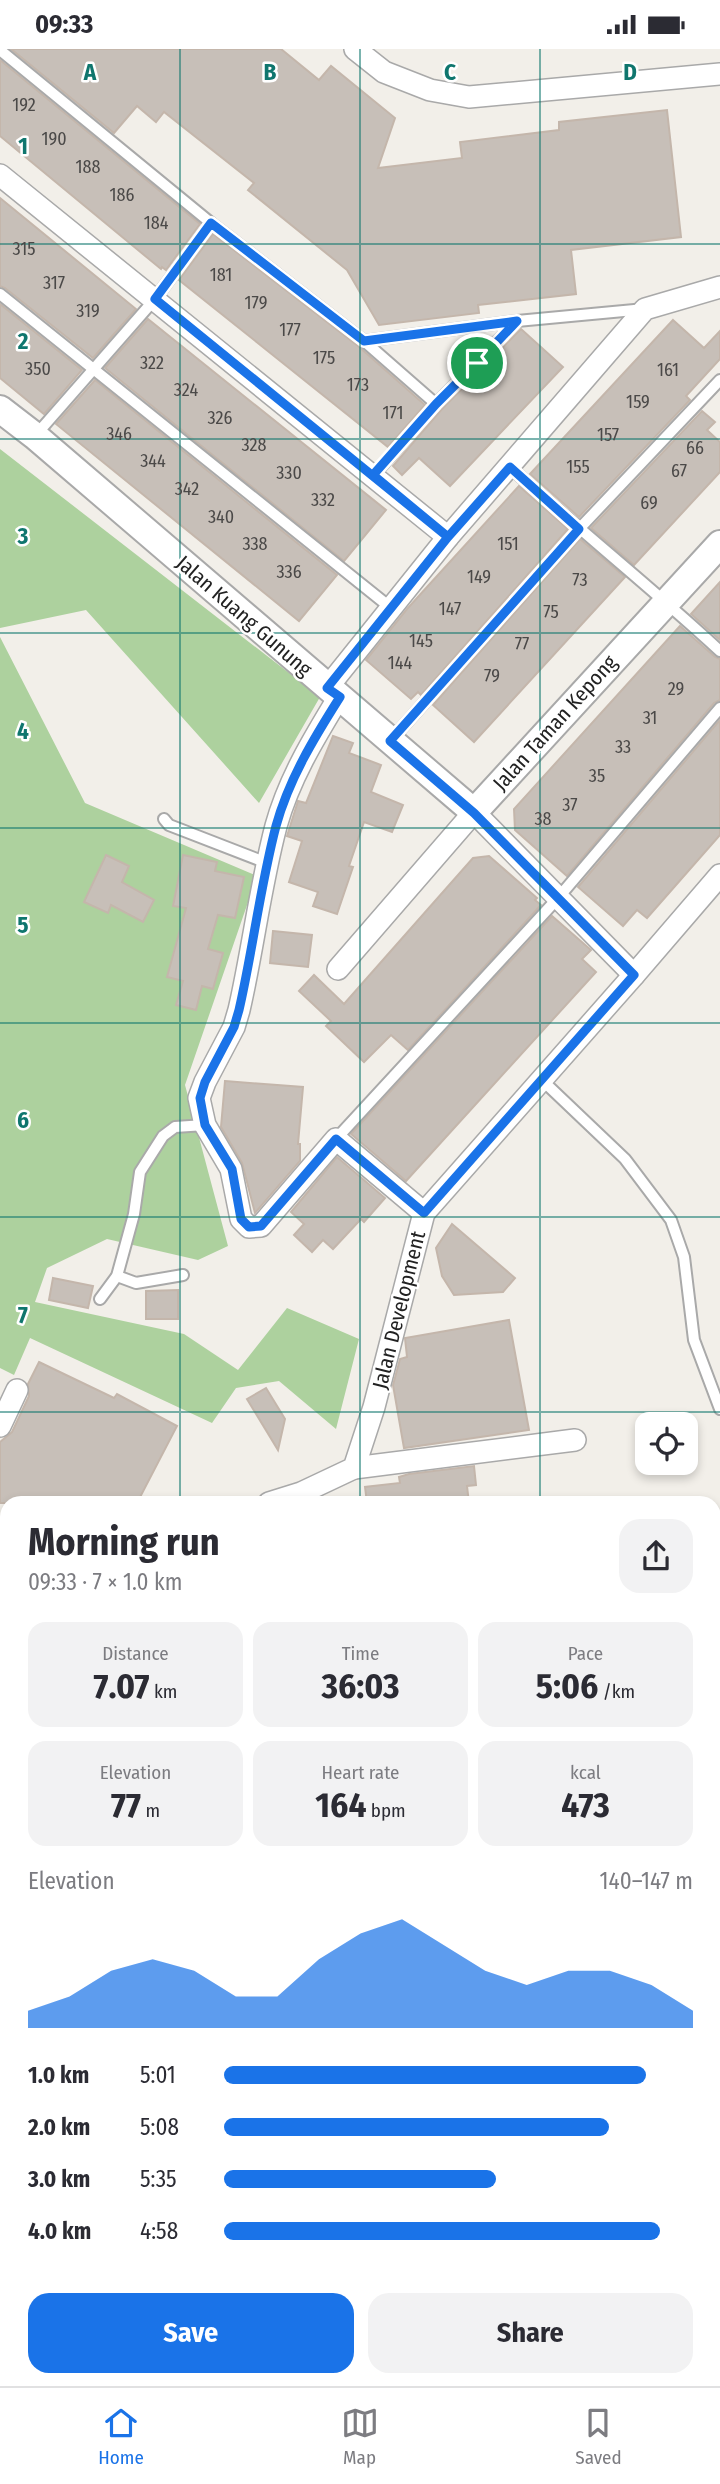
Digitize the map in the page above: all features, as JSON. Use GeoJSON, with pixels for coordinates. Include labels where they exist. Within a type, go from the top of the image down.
{"type":"FeatureCollection","features":[{"type":"Feature","properties":{"kind":"street"},"geometry":{"type":"LineString","coordinates":[[355,49],[384,72],[430,90],[470,97],[720,74]]}},
{"type":"Feature","properties":{"kind":"street"},"geometry":{"type":"LineString","coordinates":[[0,175],[448,537]]}},
{"type":"Feature","properties":{"kind":"street"},"geometry":{"type":"LineString","coordinates":[[424,1213],[336,1139],[261,1226],[249,1227],[241,1219],[232,1169],[205,1125],[200,1098],[205,1082],[234,1027],[239,1010],[276,827],[333,692],[391,608],[448,537],[645,309],[720,287]]}},
{"type":"Feature","properties":{"kind":"street","name":"Jalan Kuang Gunung"},"geometry":{"type":"LineString","coordinates":[[0,409],[35,436],[474,813],[634,975]]}},
{"type":"Feature","properties":{"kind":"street","name":"Jalan Taman Kepong"},"geometry":{"type":"LineString","coordinates":[[338,969],[474,813],[720,544]]}},
{"type":"Feature","properties":{"kind":"street","name":"Jalan Development"},"geometry":{"type":"LineString","coordinates":[[354,1468],[374,1407],[424,1213],[720,875]]}},
{"type":"Feature","properties":{"kind":"street"},"geometry":{"type":"LineString","coordinates":[[0,1426],[17,1390]]}},
{"type":"Feature","properties":{"kind":"street"},"geometry":{"type":"LineString","coordinates":[[305,1496],[354,1468],[575,1440]]}},
{"type":"Feature","properties":{"kind":"lane"},"geometry":{"type":"LineString","coordinates":[[0,50],[211,223],[364,341],[436,404]]}},
{"type":"Feature","properties":{"kind":"lane"},"geometry":{"type":"LineString","coordinates":[[35,436],[155,299],[211,223]]}},
{"type":"Feature","properties":{"kind":"lane"},"geometry":{"type":"LineString","coordinates":[[0,294],[391,608]]}},
{"type":"Feature","properties":{"kind":"lane"},"geometry":{"type":"LineString","coordinates":[[364,341],[517,321],[645,309]]}},
{"type":"Feature","properties":{"kind":"lane"},"geometry":{"type":"LineString","coordinates":[[373,475],[436,404],[517,321]]}},
{"type":"Feature","properties":{"kind":"lane"},"geometry":{"type":"LineString","coordinates":[[390,741],[579,529],[720,380]]}},
{"type":"Feature","properties":{"kind":"lane"},"geometry":{"type":"LineString","coordinates":[[510,467],[720,651]]}},
{"type":"Feature","properties":{"kind":"lane"},"geometry":{"type":"LineString","coordinates":[[336,1139],[558,898],[720,708]]}},
{"type":"Feature","properties":{"kind":"lane"},"geometry":{"type":"LineString","coordinates":[[164,819],[169,825],[267,863]]}},
{"type":"Feature","properties":{"kind":"lane"},"geometry":{"type":"LineString","coordinates":[[542,1080],[625,1159],[671,1220],[684,1257],[694,1340],[720,1409]]}},
{"type":"Feature","properties":{"kind":"lane"},"geometry":{"type":"LineString","coordinates":[[100,1299],[117,1276],[134,1214],[140,1172],[163,1136],[175,1127],[205,1125]]}},
{"type":"Feature","properties":{"kind":"lane"},"geometry":{"type":"LineString","coordinates":[[117,1276],[136,1283],[183,1275]]}},
{"type":"Feature","properties":{"kind":"green space"},"geometry":{"type":"Polygon","coordinates":[[[0,449],[320,697],[259,803],[86,610],[0,628],[0,449]]]}},
{"type":"Feature","properties":{"kind":"green space"},"geometry":{"type":"Polygon","coordinates":[[[0,637],[85,803],[257,876],[185,1085],[228,1246],[198,1260],[107,1239],[47,1268],[35,1302],[184,1334],[238,1370],[287,1308],[359,1339],[336,1429],[279,1381],[236,1388],[212,1423],[30,1338],[14,1375],[0,1368],[0,637]]]}},
{"type":"Feature","properties":{"kind":"building"},"geometry":{"type":"Polygon","coordinates":[[[11,49],[281,49],[319,80],[331,66],[395,118],[378,168],[462,158],[460,142],[559,130],[559,122],[667,110],[681,237],[571,250],[576,294],[478,305],[479,313],[379,325],[347,270],[248,190],[254,183],[164,112],[156,122],[137,106],[114,133],[11,49]]]}},
{"type":"Feature","properties":{"kind":"building"},"geometry":{"type":"Polygon","coordinates":[[[0,60],[200,224],[166,270],[162,267],[161,269],[0,136],[0,60]]]}},
{"type":"Feature","properties":{"kind":"building"},"geometry":{"type":"Polygon","coordinates":[[[0,198],[136,309],[93,358],[0,286],[0,198]]]}},
{"type":"Feature","properties":{"kind":"building"},"geometry":{"type":"Polygon","coordinates":[[[213,234],[358,346],[425,405],[388,447],[179,280],[213,234]]]}},
{"type":"Feature","properties":{"kind":"building"},"geometry":{"type":"Polygon","coordinates":[[[0,304],[82,370],[44,414],[0,378],[0,304]]]}},
{"type":"Feature","properties":{"kind":"building"},"geometry":{"type":"Polygon","coordinates":[[[148,319],[386,510],[344,561],[105,368],[148,319]]]}},
{"type":"Feature","properties":{"kind":"building"},"geometry":{"type":"Polygon","coordinates":[[[673,320],[704,348],[720,331],[720,359],[686,396],[690,400],[579,517],[530,474],[673,320]]]}},
{"type":"Feature","properties":{"kind":"building"},"geometry":{"type":"Polygon","coordinates":[[[521,329],[563,367],[450,486],[419,458],[402,475],[393,466],[442,409],[521,329]]]}},
{"type":"Feature","properties":{"kind":"building"},"geometry":{"type":"Polygon","coordinates":[[[95,380],[337,575],[299,621],[56,424],[95,380]]]}},
{"type":"Feature","properties":{"kind":"building"},"geometry":{"type":"Polygon","coordinates":[[[702,411],[715,422],[707,430],[720,442],[720,472],[634,565],[591,528],[702,411]]]}},
{"type":"Feature","properties":{"kind":"building"},"geometry":{"type":"Polygon","coordinates":[[[519,486],[568,529],[421,695],[418,692],[411,699],[366,660],[407,609],[519,486]]]}},
{"type":"Feature","properties":{"kind":"building"},"geometry":{"type":"Polygon","coordinates":[[[580,539],[625,577],[474,742],[433,705],[580,539]]]}},
{"type":"Feature","properties":{"kind":"building"},"geometry":{"type":"Polygon","coordinates":[[[720,582],[720,640],[691,614],[720,582]]]}},
{"type":"Feature","properties":{"kind":"building"},"geometry":{"type":"Polygon","coordinates":[[[680,626],[720,659],[720,700],[714,703],[567,876],[515,830],[514,809],[680,626]]]}},
{"type":"Feature","properties":{"kind":"building"},"geometry":{"type":"Polygon","coordinates":[[[720,720],[720,835],[647,918],[637,910],[623,926],[578,887],[720,720]]]}},
{"type":"Feature","properties":{"kind":"building"},"geometry":{"type":"Polygon","coordinates":[[[333,736],[353,743],[349,753],[381,765],[371,792],[403,805],[392,832],[364,822],[349,866],[353,867],[337,914],[313,906],[318,892],[289,882],[302,841],[287,836],[298,801],[306,803],[333,736]]]}},
{"type":"Feature","properties":{"kind":"building"},"geometry":{"type":"Polygon","coordinates":[[[106,855],[129,866],[122,882],[154,900],[143,922],[111,905],[108,913],[84,902],[106,855]]]}},
{"type":"Feature","properties":{"kind":"building"},"geometry":{"type":"Polygon","coordinates":[[[183,855],[217,862],[215,871],[244,877],[235,918],[218,915],[208,949],[223,953],[213,989],[202,986],[196,1010],[176,1005],[183,981],[167,977],[186,908],[173,906],[183,855]]]}},
{"type":"Feature","properties":{"kind":"building"},"geometry":{"type":"Polygon","coordinates":[[[489,856],[537,898],[535,900],[541,905],[408,1050],[391,1035],[364,1062],[326,1026],[331,1021],[299,991],[314,975],[344,1004],[473,858],[489,856]]]}},
{"type":"Feature","properties":{"kind":"building"},"geometry":{"type":"Polygon","coordinates":[[[552,916],[591,950],[582,959],[596,972],[406,1181],[351,1134],[552,916]]]}},
{"type":"Feature","properties":{"kind":"building"},"geometry":{"type":"Polygon","coordinates":[[[273,931],[312,935],[308,967],[270,963],[273,931]]]}},
{"type":"Feature","properties":{"kind":"building"},"geometry":{"type":"Polygon","coordinates":[[[225,1081],[303,1087],[298,1144],[300,1161],[255,1213],[242,1163],[221,1127],[225,1081]]]}},
{"type":"Feature","properties":{"kind":"building"},"geometry":{"type":"Polygon","coordinates":[[[337,1157],[385,1198],[364,1222],[361,1219],[333,1249],[323,1240],[312,1252],[294,1235],[304,1224],[291,1212],[337,1157]]]}},
{"type":"Feature","properties":{"kind":"building"},"geometry":{"type":"Polygon","coordinates":[[[452,1224],[515,1278],[503,1292],[454,1295],[442,1276],[436,1248],[452,1224]]]}},
{"type":"Feature","properties":{"kind":"building"},"geometry":{"type":"Polygon","coordinates":[[[53,1278],[93,1286],[88,1308],[49,1300],[53,1278]]]}},
{"type":"Feature","properties":{"kind":"building"},"geometry":{"type":"Polygon","coordinates":[[[178,1290],[178,1319],[146,1319],[146,1291],[178,1290]]]}},
{"type":"Feature","properties":{"kind":"building"},"geometry":{"type":"Polygon","coordinates":[[[509,1320],[529,1430],[404,1448],[393,1385],[400,1359],[407,1357],[405,1338],[509,1320]]]}},
{"type":"Feature","properties":{"kind":"building"},"geometry":{"type":"Polygon","coordinates":[[[39,1362],[114,1398],[117,1394],[177,1426],[141,1496],[0,1496],[0,1442],[12,1432],[29,1396],[28,1384],[39,1362]]]}},
{"type":"Feature","properties":{"kind":"building"},"geometry":{"type":"Polygon","coordinates":[[[266,1388],[285,1419],[278,1450],[247,1399],[266,1388]]]}},
{"type":"Feature","properties":{"kind":"building"},"geometry":{"type":"Polygon","coordinates":[[[474,1466],[476,1485],[467,1486],[468,1496],[366,1496],[365,1487],[400,1483],[399,1477],[474,1466]]]}},
{"type":"Feature","properties":{"kind":"route"},"geometry":{"type":"LineString","coordinates":[[477,363],[436,404],[373,475],[448,537],[327,688],[340,697],[311,744],[276,827],[239,1010],[234,1027],[205,1082],[200,1098],[205,1125],[232,1169],[241,1219],[249,1227],[261,1226],[336,1139],[424,1213],[634,975],[474,813],[390,741],[579,529],[510,467],[448,537],[155,299],[211,223],[364,341],[517,321],[477,363]]}}]}
